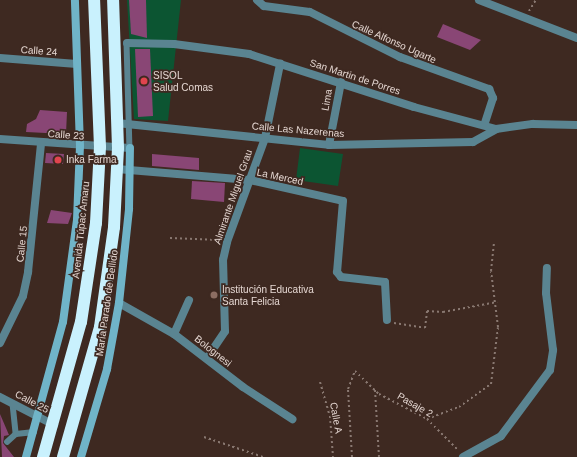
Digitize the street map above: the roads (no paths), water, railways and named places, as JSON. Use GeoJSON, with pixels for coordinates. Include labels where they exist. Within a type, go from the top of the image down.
{"type":"FeatureCollection","features":[{"type":"Feature","properties":{"kind":"highway","name":"Avenida Túpac Amaru"},"geometry":{"type":"LineString","coordinates":[[43,457],[54,425],[89,274],[100,147],[94,0]]}},
{"type":"Feature","properties":{"kind":"highway"},"geometry":{"type":"LineString","coordinates":[[63,457],[100,327],[114,227],[117,169],[124,148],[113,0]]}},
{"type":"Feature","properties":{"kind":"main road","name":"Avenida Túpac Amaru"},"geometry":{"type":"LineString","coordinates":[[26,457],[39,418],[71,271],[80,146],[75,0]]}},
{"type":"Feature","properties":{"kind":"main road","name":"María Parado de Bellido"},"geometry":{"type":"LineString","coordinates":[[80,457],[107,369],[119,303],[130,171],[124,148]]}},
{"type":"Feature","properties":{"kind":"street","name":"Calle Alfonso Ugarte"},"geometry":{"type":"LineString","coordinates":[[257,0],[264,6],[310,12],[400,57],[489,89],[493,98],[484,126]]}},
{"type":"Feature","properties":{"kind":"street"},"geometry":{"type":"LineString","coordinates":[[479,0],[577,38]]}},
{"type":"Feature","properties":{"kind":"street","name":"San Martin de Porres"},"geometry":{"type":"LineString","coordinates":[[127,43],[223,49],[341,82],[414,107],[496,129],[533,124],[577,125]]}},
{"type":"Feature","properties":{"kind":"street","name":"Calle 24"},"geometry":{"type":"LineString","coordinates":[[0,58],[77,64]]}},
{"type":"Feature","properties":{"kind":"street","name":"Almirante Miguel Grau"},"geometry":{"type":"LineString","coordinates":[[207,358],[225,331],[223,260],[227,242],[265,138],[280,64]]}},
{"type":"Feature","properties":{"kind":"street","name":"Lima"},"geometry":{"type":"LineString","coordinates":[[330,145],[341,82]]}},
{"type":"Feature","properties":{"kind":"street","name":"Calle Las Nazerenas"},"geometry":{"type":"LineString","coordinates":[[123,124],[330,145],[473,142],[496,129]]}},
{"type":"Feature","properties":{"kind":"street","name":"Calle 23"},"geometry":{"type":"LineString","coordinates":[[0,139],[124,148]]}},
{"type":"Feature","properties":{"kind":"street","name":"Calle 15"},"geometry":{"type":"LineString","coordinates":[[0,343],[23,296],[28,272],[41,143]]}},
{"type":"Feature","properties":{"kind":"street","name":"La Merced"},"geometry":{"type":"LineString","coordinates":[[117,169],[250,180],[343,201],[336,272],[341,277],[385,282],[387,320]]}},
{"type":"Feature","properties":{"kind":"street"},"geometry":{"type":"LineString","coordinates":[[463,457],[501,436],[550,370],[553,350],[547,268]]}},
{"type":"Feature","properties":{"kind":"street"},"geometry":{"type":"LineString","coordinates":[[174,334],[189,300]]}},
{"type":"Feature","properties":{"kind":"street","name":"Bolognesi"},"geometry":{"type":"LineString","coordinates":[[119,303],[174,334],[292,419]]}},
{"type":"Feature","properties":{"kind":"street","name":"Calle 25"},"geometry":{"type":"LineString","coordinates":[[0,397],[54,425]]}},
{"type":"Feature","properties":{"kind":"lane"},"geometry":{"type":"LineString","coordinates":[[123,124],[127,43]]}},
{"type":"Feature","properties":{"kind":"lane"},"geometry":{"type":"LineString","coordinates":[[13,404],[16,434]]}},
{"type":"Feature","properties":{"kind":"lane"},"geometry":{"type":"LineString","coordinates":[[6,442],[16,434],[35,432]]}},
{"type":"Feature","properties":{"kind":"place","name":"SISOL Salud Comas"},"geometry":{"type":"Point","coordinates":[144,81]}},
{"type":"Feature","properties":{"kind":"place","name":"Inka Farma"},"geometry":{"type":"Point","coordinates":[58,160]}},
{"type":"Feature","properties":{"kind":"place","name":"Institución Educativa Santa Felicia"},"geometry":{"type":"Point","coordinates":[214,295]}}]}
